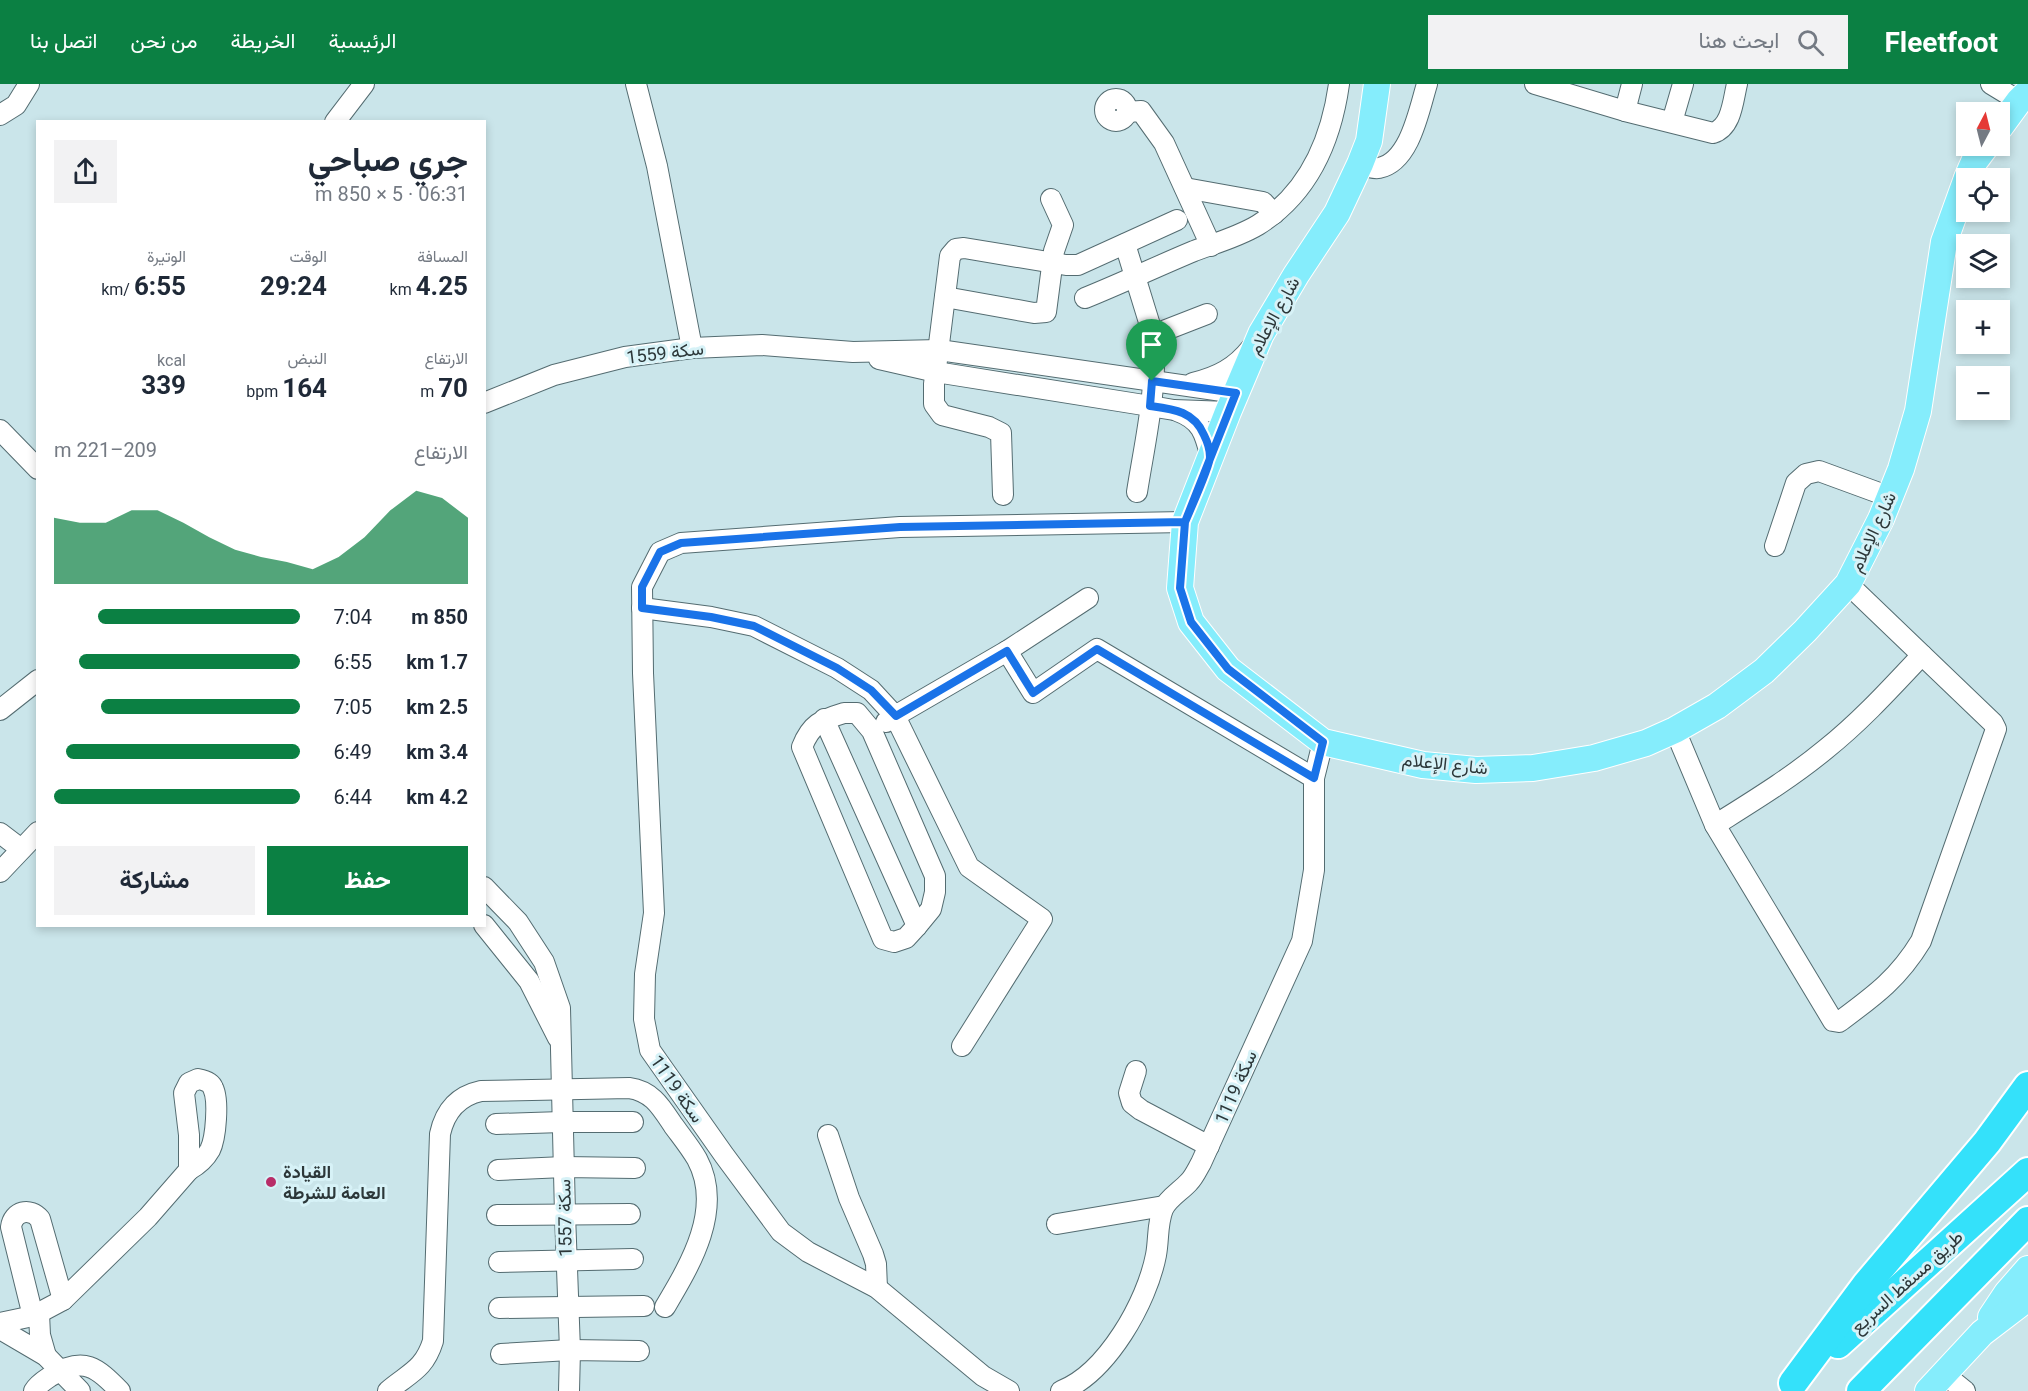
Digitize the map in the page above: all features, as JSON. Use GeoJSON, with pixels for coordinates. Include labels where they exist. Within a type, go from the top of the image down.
{"type":"FeatureCollection","features":[{"type":"Feature","properties":{"kind":"highway"},"geometry":{"type":"LineString","coordinates":[[1789,1387],[1866,1285],[1987,1142],[2028,1086]]}},
{"type":"Feature","properties":{"kind":"highway","name":"طريق مسقط السريع"},"geometry":{"type":"LineString","coordinates":[[1789,1387],[2028,1172]]}},
{"type":"Feature","properties":{"kind":"highway"},"geometry":{"type":"LineString","coordinates":[[1861,1391],[2028,1221]]}},
{"type":"Feature","properties":{"kind":"main road","name":"شارع الإعلام"},"geometry":{"type":"LineString","coordinates":[[1377,84],[1369,141],[1360,164],[1337,213],[1261,334],[1185,522],[1180,588],[1191,622],[1228,669],[1323,742],[1423,765],[1476,770],[1533,768],[1594,758],[1646,742],[1675,730],[1718,706],[1764,671],[1805,631],[1848,584],[1890,497],[1918,411],[1944,242],[1956,210]]}},
{"type":"Feature","properties":{"kind":"main road"},"geometry":{"type":"LineString","coordinates":[[2010,114],[2023,97]]}},
{"type":"Feature","properties":{"kind":"main road"},"geometry":{"type":"LineString","coordinates":[[1982,1333],[2007,1293],[2028,1269]]}},
{"type":"Feature","properties":{"kind":"main road"},"geometry":{"type":"LineString","coordinates":[[1936,1382],[1982,1333],[2028,1298]]}},
{"type":"Feature","properties":{"kind":"street"},"geometry":{"type":"LineString","coordinates":[[0,115],[16,105],[29,84]]}},
{"type":"Feature","properties":{"kind":"street"},"geometry":{"type":"LineString","coordinates":[[337,120],[364,84]]}},
{"type":"Feature","properties":{"kind":"street"},"geometry":{"type":"LineString","coordinates":[[636,84],[657,166],[692,348]]}},
{"type":"Feature","properties":{"kind":"street"},"geometry":{"type":"LineString","coordinates":[[1085,298],[1230,239],[1274,214],[1310,174],[1323,148],[1335,115],[1339,84]]}},
{"type":"Feature","properties":{"kind":"street"},"geometry":{"type":"LineString","coordinates":[[1360,164],[1377,168],[1392,162],[1402,151],[1412,131],[1427,84]]}},
{"type":"Feature","properties":{"kind":"street"},"geometry":{"type":"LineString","coordinates":[[1535,84],[1580,90],[1625,111],[1705,132],[1719,131],[1728,120],[1737,84]]}},
{"type":"Feature","properties":{"kind":"street"},"geometry":{"type":"LineString","coordinates":[[1625,111],[1632,84]]}},
{"type":"Feature","properties":{"kind":"street"},"geometry":{"type":"LineString","coordinates":[[1672,122],[1683,84]]}},
{"type":"Feature","properties":{"kind":"street"},"geometry":{"type":"LineString","coordinates":[[1991,84],[2023,97]]}},
{"type":"Feature","properties":{"kind":"street"},"geometry":{"type":"LineString","coordinates":[[1127,112],[1141,111],[1164,142],[1211,246]]}},
{"type":"Feature","properties":{"kind":"street"},"geometry":{"type":"LineString","coordinates":[[1185,188],[1263,202],[1274,214]]}},
{"type":"Feature","properties":{"kind":"street"},"geometry":{"type":"LineString","coordinates":[[945,297],[1034,313],[1046,312],[1053,263],[1063,225],[1051,200]]}},
{"type":"Feature","properties":{"kind":"street"},"geometry":{"type":"LineString","coordinates":[[1003,495],[1001,434],[989,427],[942,415],[934,404],[950,256],[956,249],[964,248],[1078,265],[1177,220]]}},
{"type":"Feature","properties":{"kind":"street"},"geometry":{"type":"LineString","coordinates":[[1125,243],[1153,335],[1154,350],[1150,406],[1137,492]]}},
{"type":"Feature","properties":{"kind":"street"},"geometry":{"type":"LineString","coordinates":[[1153,335],[1207,314]]}},
{"type":"Feature","properties":{"kind":"street","name":"سكة 1559"},"geometry":{"type":"LineString","coordinates":[[1184,385],[1216,377],[1233,368],[1261,334]]}},
{"type":"Feature","properties":{"kind":"street","name":"سكة 1559"},"geometry":{"type":"LineString","coordinates":[[486,402],[564,372],[626,357],[692,348],[762,345],[853,352],[939,350],[1184,385],[1232,402]]}},
{"type":"Feature","properties":{"kind":"street","name":"سكة 1559"},"geometry":{"type":"LineString","coordinates":[[853,352],[936,372],[1174,410],[1189,415],[1200,426],[1207,440],[1211,458]]}},
{"type":"Feature","properties":{"kind":"street","name":"سكة 1559"},"geometry":{"type":"LineString","coordinates":[[1174,410],[1232,402]]}},
{"type":"Feature","properties":{"kind":"street"},"geometry":{"type":"LineString","coordinates":[[0,430],[36,467]]}},
{"type":"Feature","properties":{"kind":"street"},"geometry":{"type":"LineString","coordinates":[[1775,546],[1796,483],[1806,474],[1819,471],[1890,497]]}},
{"type":"Feature","properties":{"kind":"street","name":"سكة 1119"},"geometry":{"type":"LineString","coordinates":[[1009,1391],[983,1376],[877,1288],[808,1252],[781,1232],[650,1050],[644,1019],[645,974],[654,913],[643,673],[642,587],[660,552],[681,543],[900,527],[1185,522]]}},
{"type":"Feature","properties":{"kind":"street"},"geometry":{"type":"LineString","coordinates":[[1675,730],[1715,825],[1835,1022],[1839,1022],[1887,985],[1908,962],[1920,941],[1996,729],[1993,723],[1848,584]]}},
{"type":"Feature","properties":{"kind":"street"},"geometry":{"type":"LineString","coordinates":[[872,731],[1007,651],[1088,598]]}},
{"type":"Feature","properties":{"kind":"street"},"geometry":{"type":"LineString","coordinates":[[642,608],[711,617],[754,626],[837,668],[871,690],[896,716],[969,867],[1042,919],[962,1046]]}},
{"type":"Feature","properties":{"kind":"street"},"geometry":{"type":"LineString","coordinates":[[1007,651],[1033,693],[1097,649],[1314,778]]}},
{"type":"Feature","properties":{"kind":"street"},"geometry":{"type":"LineString","coordinates":[[1715,825],[1772,790],[1826,749],[1876,704],[1922,655]]}},
{"type":"Feature","properties":{"kind":"street"},"geometry":{"type":"LineString","coordinates":[[0,710],[36,682]]}},
{"type":"Feature","properties":{"kind":"street"},"geometry":{"type":"LineString","coordinates":[[844,713],[857,713],[872,731],[935,876],[935,892],[931,909],[906,938],[894,942],[883,939],[802,747],[809,730],[824,719],[844,713]]}},
{"type":"Feature","properties":{"kind":"street"},"geometry":{"type":"LineString","coordinates":[[824,719],[917,926]]}},
{"type":"Feature","properties":{"kind":"street","name":"سكة 1119"},"geometry":{"type":"LineString","coordinates":[[1164,1206],[1190,1181],[1209,1146],[1302,941],[1314,870],[1314,778],[1323,742]]}},
{"type":"Feature","properties":{"kind":"street"},"geometry":{"type":"LineString","coordinates":[[0,833],[21,849]]}},
{"type":"Feature","properties":{"kind":"street"},"geometry":{"type":"LineString","coordinates":[[0,872],[36,834]]}},
{"type":"Feature","properties":{"kind":"street","name":"سكة 1557"},"geometry":{"type":"LineString","coordinates":[[489,899],[525,931],[544,962],[560,1008],[564,1214],[570,1350],[569,1391]]}},
{"type":"Feature","properties":{"kind":"street","name":"سكة 1557"},"geometry":{"type":"LineString","coordinates":[[485,927],[529,981],[561,1045]]}},
{"type":"Feature","properties":{"kind":"street"},"geometry":{"type":"LineString","coordinates":[[503,951],[525,931]]}},
{"type":"Feature","properties":{"kind":"street"},"geometry":{"type":"LineString","coordinates":[[1136,1071],[1129,1093],[1136,1107],[1209,1146]]}},
{"type":"Feature","properties":{"kind":"street"},"geometry":{"type":"LineString","coordinates":[[0,1323],[36,1315],[63,1300],[148,1217],[209,1151],[215,1133],[215,1097],[213,1087],[206,1081],[198,1079],[189,1083],[184,1093],[189,1170]]}},
{"type":"Feature","properties":{"kind":"street"},"geometry":{"type":"LineString","coordinates":[[387,1391],[421,1366],[434,1341],[440,1134],[445,1117],[456,1102],[472,1093],[629,1088],[643,1091],[660,1104],[698,1161],[704,1180],[706,1200],[705,1220],[688,1269],[665,1307]]}},
{"type":"Feature","properties":{"kind":"street"},"geometry":{"type":"LineString","coordinates":[[187,1118],[198,1121],[215,1119]]}},
{"type":"Feature","properties":{"kind":"street"},"geometry":{"type":"LineString","coordinates":[[496,1124],[633,1122]]}},
{"type":"Feature","properties":{"kind":"street"},"geometry":{"type":"LineString","coordinates":[[828,1136],[849,1198],[876,1264],[877,1288]]}},
{"type":"Feature","properties":{"kind":"street"},"geometry":{"type":"LineString","coordinates":[[498,1170],[564,1167],[635,1168]]}},
{"type":"Feature","properties":{"kind":"street"},"geometry":{"type":"LineString","coordinates":[[1057,1224],[1164,1206],[1160,1219],[1156,1255],[1148,1279],[1141,1298],[1119,1338],[1096,1368],[1061,1391]]}},
{"type":"Feature","properties":{"kind":"street"},"geometry":{"type":"LineString","coordinates":[[46,1356],[11,1227],[14,1218],[21,1212],[32,1212],[40,1219],[63,1300]]}},
{"type":"Feature","properties":{"kind":"street"},"geometry":{"type":"LineString","coordinates":[[497,1215],[630,1214]]}},
{"type":"Feature","properties":{"kind":"street"},"geometry":{"type":"LineString","coordinates":[[499,1262],[633,1259]]}},
{"type":"Feature","properties":{"kind":"street"},"geometry":{"type":"LineString","coordinates":[[499,1308],[644,1306]]}},
{"type":"Feature","properties":{"kind":"street"},"geometry":{"type":"LineString","coordinates":[[0,1329],[46,1356],[80,1391]]}},
{"type":"Feature","properties":{"kind":"street"},"geometry":{"type":"LineString","coordinates":[[501,1354],[570,1350],[639,1351]]}},
{"type":"Feature","properties":{"kind":"street"},"geometry":{"type":"LineString","coordinates":[[34,1391],[39,1384],[60,1370],[81,1365],[102,1372],[120,1391]]}},
{"type":"Feature","properties":{"kind":"street"},"geometry":{"type":"LineString","coordinates":[[1936,1382],[1965,1391]]}},
{"type":"Feature","properties":{"kind":"place","name":"القيادة العامة للشرطة"},"geometry":{"type":"Point","coordinates":[271,1182]}},
{"type":"Feature","properties":{"kind":"route"},"geometry":{"type":"LineString","coordinates":[[1152,381],[1150,406],[1189,415],[1200,426],[1207,440],[1211,458],[1185,522],[900,527],[681,543],[660,552],[642,587],[642,608],[711,617],[754,626],[837,668],[871,690],[896,716],[1007,651],[1033,693],[1097,649],[1314,778],[1323,742],[1228,669],[1191,622],[1180,588],[1185,522],[1211,458],[1236,393],[1152,381]]}}]}
